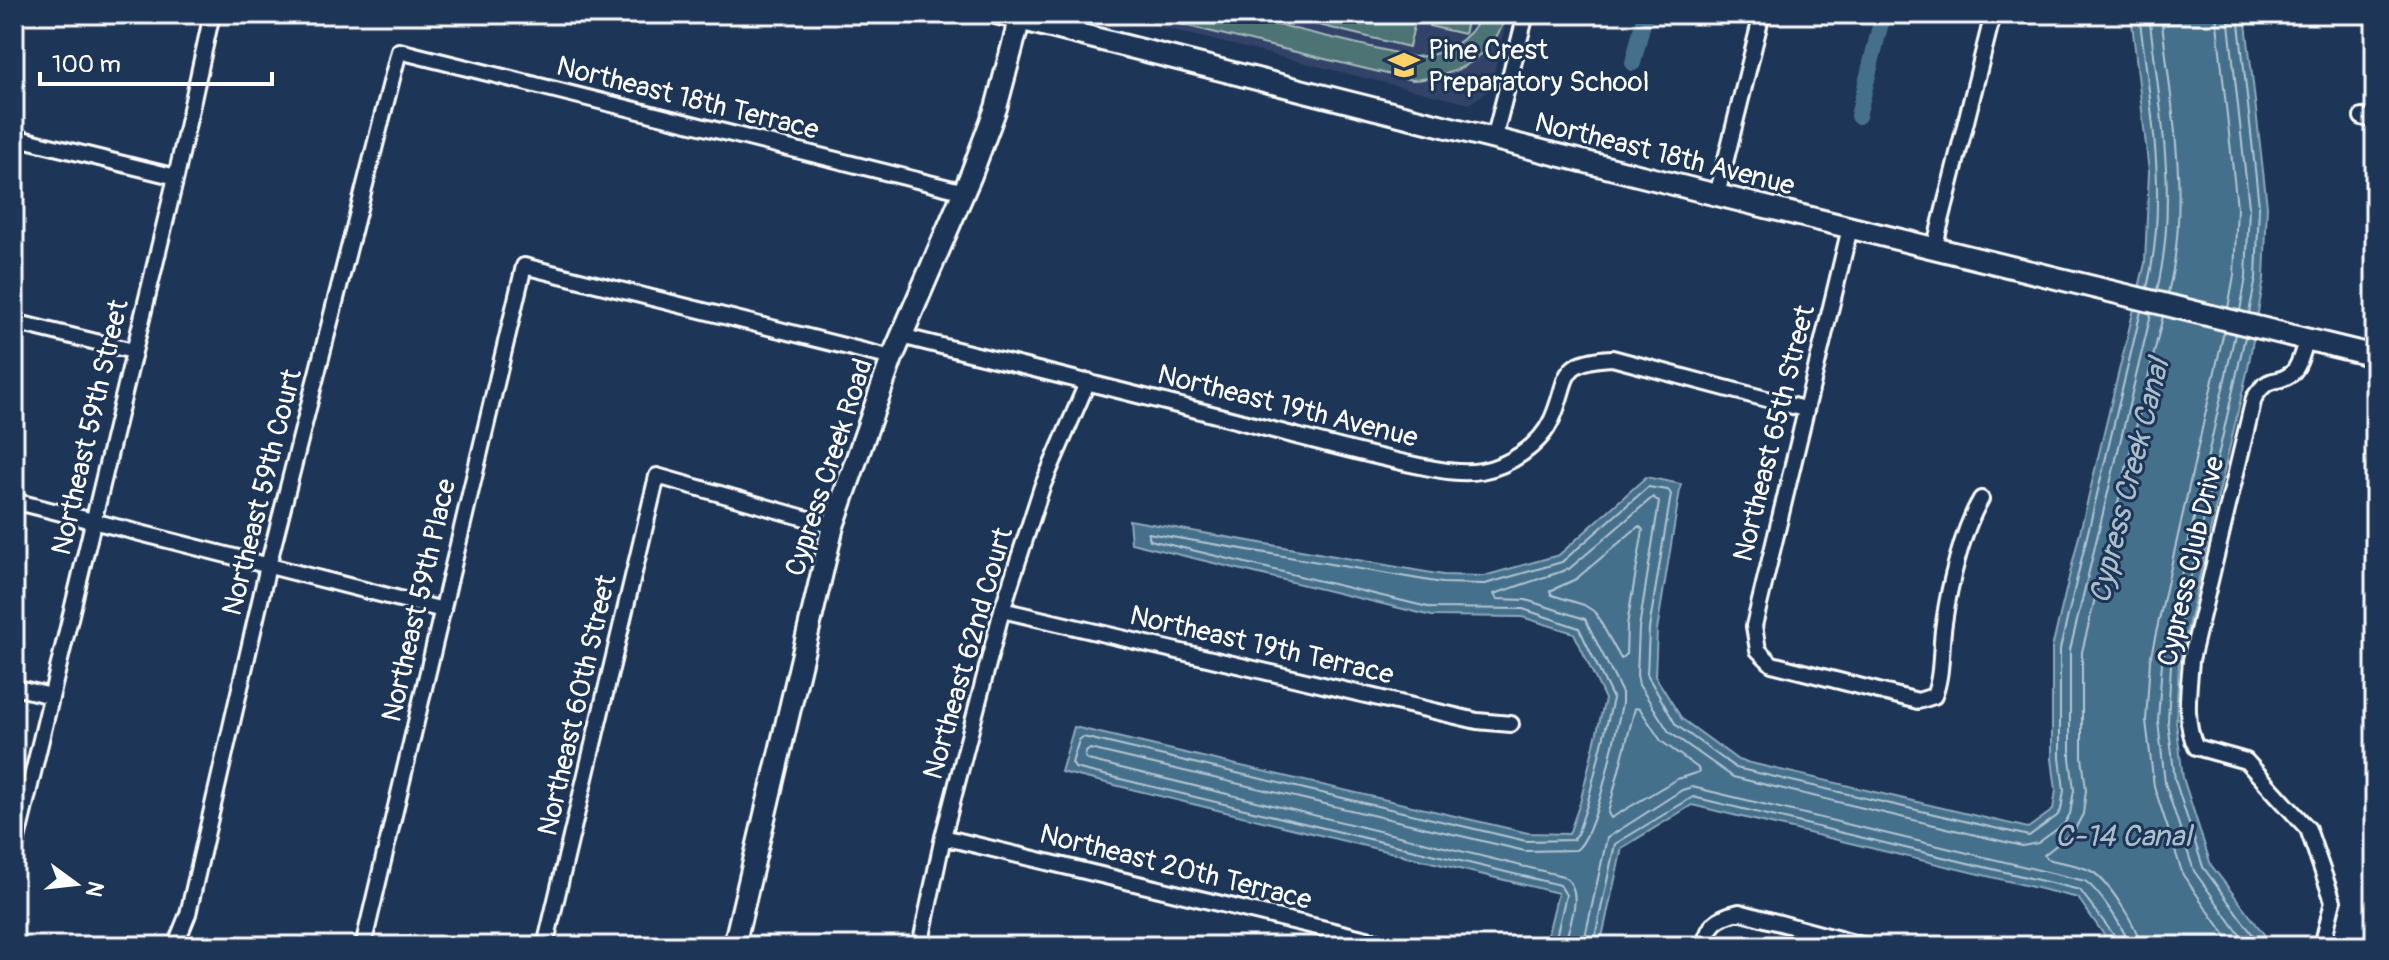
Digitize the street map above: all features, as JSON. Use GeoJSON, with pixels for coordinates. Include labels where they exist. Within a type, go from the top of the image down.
{"type":"FeatureCollection","features":[{"type":"Feature","properties":{"kind":"street","name":"Northeast 59th Street"},"geometry":{"type":"LineString","coordinates":[[14,852],[176,177],[212,14]]}},
{"type":"Feature","properties":{"kind":"street","name":"Northeast 18th Avenue"},"geometry":{"type":"LineString","coordinates":[[999,14],[1022,16],[1494,139],[2375,356]]}},
{"type":"Feature","properties":{"kind":"street"},"geometry":{"type":"LineString","coordinates":[[1494,139],[1526,14]]}},
{"type":"Feature","properties":{"kind":"street"},"geometry":{"type":"LineString","coordinates":[[1717,195],[1762,14]]}},
{"type":"Feature","properties":{"kind":"street"},"geometry":{"type":"LineString","coordinates":[[1934,249],[1993,14]]}},
{"type":"Feature","properties":{"kind":"street","name":"Cypress Creek Road"},"geometry":{"type":"LineString","coordinates":[[734,946],[833,526],[892,358],[965,192],[996,108],[1022,16]]}},
{"type":"Feature","properties":{"kind":"street","name":"Northeast 18th Terrace"},"geometry":{"type":"LineString","coordinates":[[399,51],[965,192]]}},
{"type":"Feature","properties":{"kind":"street","name":"Northeast 59th Court"},"geometry":{"type":"LineString","coordinates":[[175,946],[188,914],[268,566],[399,51]]}},
{"type":"Feature","properties":{"kind":"street"},"geometry":{"type":"LineString","coordinates":[[14,137],[176,177]]}},
{"type":"Feature","properties":{"kind":"street","name":"Northeast 65th Street"},"geometry":{"type":"LineString","coordinates":[[1850,228],[1754,626],[1758,650],[1772,664],[1918,701],[1934,696],[1938,686],[1944,620],[1968,521],[1981,499]]}},
{"type":"Feature","properties":{"kind":"street","name":"Northeast 59th Place"},"geometry":{"type":"LineString","coordinates":[[363,946],[524,266],[892,358]]}},
{"type":"Feature","properties":{"kind":"street"},"geometry":{"type":"LineString","coordinates":[[14,322],[133,351]]}},
{"type":"Feature","properties":{"kind":"street","name":"Northeast 19th Avenue"},"geometry":{"type":"LineString","coordinates":[[901,336],[1088,381],[1383,459],[1449,471],[1479,471],[1501,465],[1535,443],[1552,420],[1562,385],[1572,369],[1586,359],[1612,358],[1804,409]]}},
{"type":"Feature","properties":{"kind":"street","name":"Cypress Club Drive"},"geometry":{"type":"LineString","coordinates":[[2307,338],[2297,367],[2291,374],[2262,386],[2254,398],[2191,660],[2188,704],[2190,735],[2196,747],[2246,761],[2308,829],[2333,901],[2322,946]]}},
{"type":"Feature","properties":{"kind":"street","name":"Northeast 62nd Court"},"geometry":{"type":"LineString","coordinates":[[920,946],[943,837],[1002,610],[1042,487],[1088,381]]}},
{"type":"Feature","properties":{"kind":"street","name":"Northeast 60th Street"},"geometry":{"type":"LineString","coordinates":[[545,946],[657,476],[833,526]]}},
{"type":"Feature","properties":{"kind":"street"},"geometry":{"type":"LineString","coordinates":[[14,501],[443,610]]}},
{"type":"Feature","properties":{"kind":"street","name":"Northeast 19th Terrace"},"geometry":{"type":"LineString","coordinates":[[1002,610],[1477,721],[1511,724]]}},
{"type":"Feature","properties":{"kind":"street"},"geometry":{"type":"LineString","coordinates":[[14,687],[51,696]]}},
{"type":"Feature","properties":{"kind":"street","name":"Northeast 20th Terrace"},"geometry":{"type":"LineString","coordinates":[[943,837],[1396,946]]}},
{"type":"Feature","properties":{"kind":"street"},"geometry":{"type":"LineString","coordinates":[[1704,946],[1708,929],[1721,916],[1739,912],[1865,946]]}},
{"type":"Feature","properties":{"kind":"shaded area","name":"Pine Crest Preparatory School"},"geometry":{"type":"Polygon","coordinates":[[[1109,14],[1508,14],[1490,90],[1469,104],[1109,14]]]}},
{"type":"Feature","properties":{"kind":"green space"},"geometry":{"type":"Polygon","coordinates":[[[1148,14],[1231,14],[1413,57],[1435,54],[1454,46],[1463,40],[1483,14],[1507,14],[1492,42],[1470,62],[1443,75],[1412,80],[1148,14]]]}},
{"type":"Feature","properties":{"kind":"green space"},"geometry":{"type":"Polygon","coordinates":[[[1274,14],[1417,14],[1409,47],[1274,14]]]}},
{"type":"Feature","properties":{"kind":"green space"},"geometry":{"type":"Polygon","coordinates":[[[1432,14],[1469,14],[1464,34],[1429,26],[1432,14]]]}},
{"type":"Feature","properties":{"kind":"water","name":"C-14 Canal"},"geometry":{"type":"Polygon","coordinates":[[[2131,14],[2245,14],[2267,206],[2264,279],[2248,368],[2179,665],[2176,721],[2183,778],[2211,865],[2273,946],[2112,946],[2078,898],[1692,805],[1622,848],[1600,946],[1545,946],[1558,893],[1061,772],[1074,727],[1528,833],[1569,834],[1580,803],[1605,699],[1574,633],[1522,617],[1432,616],[1131,543],[1129,520],[1443,575],[1484,576],[1559,555],[1646,477],[1681,484],[1657,630],[1655,676],[1682,719],[1738,760],[2028,828],[2053,810],[2056,790],[2052,759],[2052,648],[2145,263],[2149,172],[2131,14]]]}},
{"type":"Feature","properties":{"kind":"waterway"},"geometry":{"type":"LineString","coordinates":[[1633,63],[1645,14]]}},
{"type":"Feature","properties":{"kind":"waterway"},"geometry":{"type":"LineString","coordinates":[[1858,116],[1883,14]]}},
{"type":"Feature","properties":{"kind":"place","name":"Pine Crest Preparatory School"},"geometry":{"type":"Point","coordinates":[1404,65]}},
{"type":"Feature","properties":{"kind":"water label","name":"Cypress Creek Canal"},"geometry":{"type":"Point","coordinates":[2129,481]}}]}
